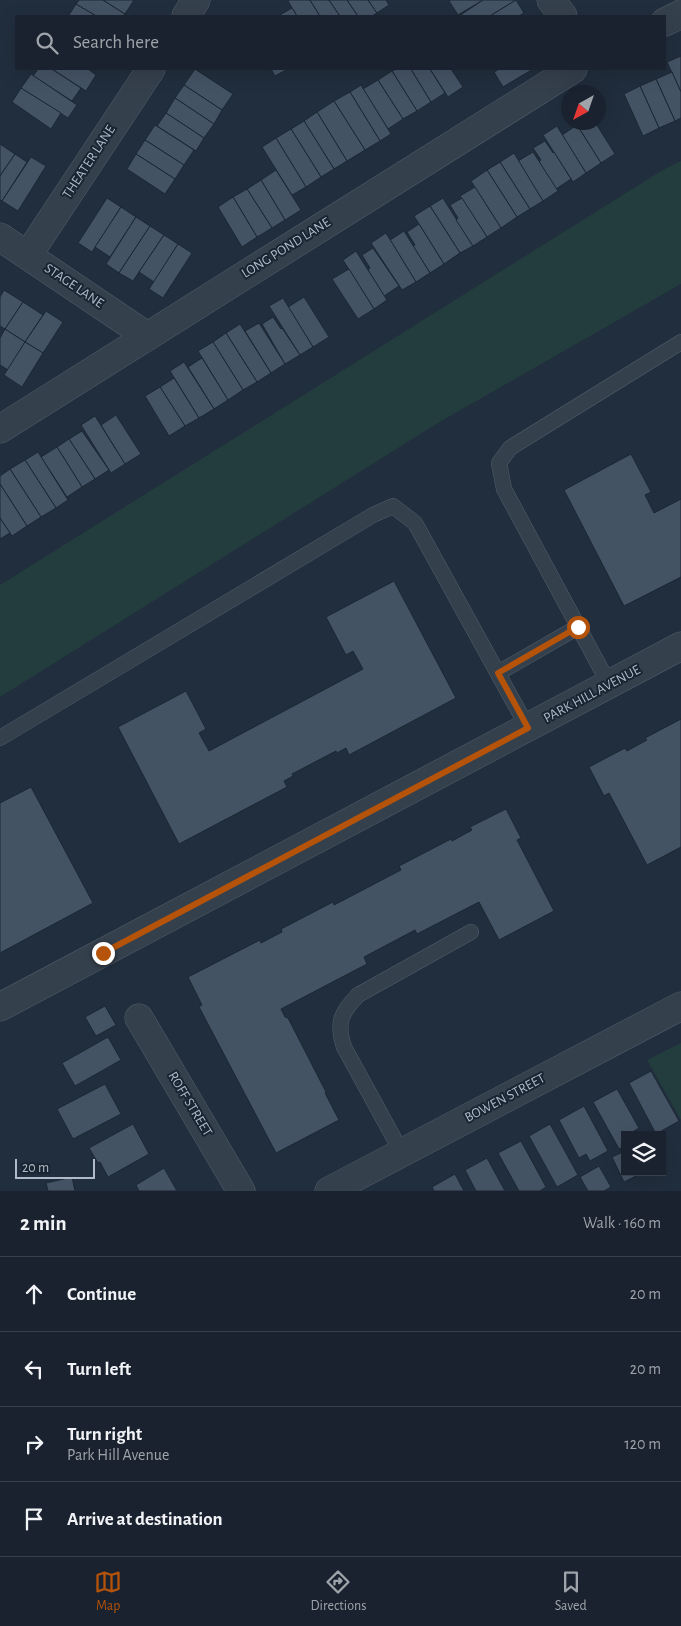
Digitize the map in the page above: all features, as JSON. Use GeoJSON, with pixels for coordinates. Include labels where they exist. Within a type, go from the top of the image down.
{"type":"FeatureCollection","features":[{"type":"Feature","properties":{"kind":"street"},"geometry":{"type":"LineString","coordinates":[[187,15],[196,0]]}},
{"type":"Feature","properties":{"kind":"street"},"geometry":{"type":"LineString","coordinates":[[552,0],[561,15]]}},
{"type":"Feature","properties":{"kind":"street"},"geometry":{"type":"LineString","coordinates":[[666,22],[681,14]]}},
{"type":"Feature","properties":{"kind":"street","name":"THEATER LANE"},"geometry":{"type":"LineString","coordinates":[[28,255],[150,70]]}},
{"type":"Feature","properties":{"kind":"street","name":"LONG POND LANE"},"geometry":{"type":"LineString","coordinates":[[0,429],[571,70]]}},
{"type":"Feature","properties":{"kind":"street","name":"STAGE LANE"},"geometry":{"type":"LineString","coordinates":[[0,237],[147,336]]}},
{"type":"Feature","properties":{"kind":"street","name":"PARK HILL AVENUE"},"geometry":{"type":"LineString","coordinates":[[0,1007],[681,646]]}},
{"type":"Feature","properties":{"kind":"street","name":"BOWEN STREET"},"geometry":{"type":"LineString","coordinates":[[329,1191],[681,1006]]}},
{"type":"Feature","properties":{"kind":"street","name":"ROFF STREET"},"geometry":{"type":"LineString","coordinates":[[139,1018],[241,1191]]}},
{"type":"Feature","properties":{"kind":"lane"},"geometry":{"type":"LineString","coordinates":[[609,684],[504,489],[499,462],[510,448],[681,342]]}},
{"type":"Feature","properties":{"kind":"lane"},"geometry":{"type":"LineString","coordinates":[[0,738],[365,520],[393,506],[416,523],[528,728]]}},
{"type":"Feature","properties":{"kind":"lane"},"geometry":{"type":"LineString","coordinates":[[498,673],[578,627]]}},
{"type":"Feature","properties":{"kind":"lane"},"geometry":{"type":"LineString","coordinates":[[402,1152],[344,1047],[340,1035],[340,1018],[358,996],[471,932]]}},
{"type":"Feature","properties":{"kind":"green space"},"geometry":{"type":"Polygon","coordinates":[[[681,161],[681,284],[438,423],[0,697],[0,585],[661,171],[681,161]]]}},
{"type":"Feature","properties":{"kind":"green space"},"geometry":{"type":"Polygon","coordinates":[[[681,1043],[681,1120],[647,1060],[681,1043]]]}},
{"type":"Feature","properties":{"kind":"building"},"geometry":{"type":"Polygon","coordinates":[[[79,0],[103,0],[125,14],[94,15],[76,4],[79,0]]]}},
{"type":"Feature","properties":{"kind":"building"},"geometry":{"type":"Polygon","coordinates":[[[103,0],[134,0],[125,14],[103,0]]]}},
{"type":"Feature","properties":{"kind":"building"},"geometry":{"type":"Polygon","coordinates":[[[310,0],[319,15],[296,15],[288,1],[310,0]]]}},
{"type":"Feature","properties":{"kind":"building"},"geometry":{"type":"Polygon","coordinates":[[[310,0],[329,0],[339,15],[319,15],[310,0]]]}},
{"type":"Feature","properties":{"kind":"building"},"geometry":{"type":"Polygon","coordinates":[[[329,0],[347,0],[357,15],[339,15],[329,0]]]}},
{"type":"Feature","properties":{"kind":"building"},"geometry":{"type":"Polygon","coordinates":[[[347,0],[368,0],[377,13],[374,15],[357,15],[347,0]]]}},
{"type":"Feature","properties":{"kind":"building"},"geometry":{"type":"Polygon","coordinates":[[[368,0],[386,0],[389,5],[377,13],[368,0]]]}},
{"type":"Feature","properties":{"kind":"building"},"geometry":{"type":"Polygon","coordinates":[[[483,0],[458,15],[449,1],[483,0]]]}},
{"type":"Feature","properties":{"kind":"building"},"geometry":{"type":"Polygon","coordinates":[[[483,0],[516,0],[492,15],[460,15],[483,0]]]}},
{"type":"Feature","properties":{"kind":"building"},"geometry":{"type":"Polygon","coordinates":[[[516,0],[524,13],[521,15],[492,15],[516,0]]]}},
{"type":"Feature","properties":{"kind":"building"},"geometry":{"type":"Polygon","coordinates":[[[76,4],[94,15],[69,15],[76,4]]]}},
{"type":"Feature","properties":{"kind":"building"},"geometry":{"type":"Polygon","coordinates":[[[292,8],[296,15],[280,15],[292,8]]]}},
{"type":"Feature","properties":{"kind":"building"},"geometry":{"type":"Polygon","coordinates":[[[681,56],[681,92],[667,62],[681,56]]]}},
{"type":"Feature","properties":{"kind":"building"},"geometry":{"type":"Polygon","coordinates":[[[37,70],[54,70],[81,88],[72,101],[33,76],[37,70]]]}},
{"type":"Feature","properties":{"kind":"building"},"geometry":{"type":"Polygon","coordinates":[[[54,70],[89,70],[96,75],[86,91],[54,70]]]}},
{"type":"Feature","properties":{"kind":"building"},"geometry":{"type":"Polygon","coordinates":[[[194,70],[197,70],[233,94],[222,110],[184,85],[194,70]]]}},
{"type":"Feature","properties":{"kind":"building"},"geometry":{"type":"Polygon","coordinates":[[[272,70],[286,70],[275,76],[272,70]]]}},
{"type":"Feature","properties":{"kind":"building"},"geometry":{"type":"Polygon","coordinates":[[[412,70],[431,102],[417,111],[392,71],[412,70]]]}},
{"type":"Feature","properties":{"kind":"building"},"geometry":{"type":"Polygon","coordinates":[[[412,70],[431,70],[445,93],[431,102],[412,70]]]}},
{"type":"Feature","properties":{"kind":"building"},"geometry":{"type":"Polygon","coordinates":[[[431,70],[452,70],[463,87],[448,97],[431,70]]]}},
{"type":"Feature","properties":{"kind":"building"},"geometry":{"type":"Polygon","coordinates":[[[497,70],[531,70],[503,87],[494,72],[497,70]]]}},
{"type":"Feature","properties":{"kind":"building"},"geometry":{"type":"Polygon","coordinates":[[[392,71],[417,111],[403,119],[378,80],[392,71]]]}},
{"type":"Feature","properties":{"kind":"building"},"geometry":{"type":"Polygon","coordinates":[[[672,72],[681,92],[681,118],[675,121],[656,79],[672,72]]]}},
{"type":"Feature","properties":{"kind":"building"},"geometry":{"type":"Polygon","coordinates":[[[31,74],[77,105],[68,118],[21,88],[31,74]]]}},
{"type":"Feature","properties":{"kind":"building"},"geometry":{"type":"Polygon","coordinates":[[[656,79],[675,121],[659,128],[640,86],[656,79]]]}},
{"type":"Feature","properties":{"kind":"building"},"geometry":{"type":"Polygon","coordinates":[[[378,80],[403,119],[388,129],[363,89],[378,80]]]}},
{"type":"Feature","properties":{"kind":"building"},"geometry":{"type":"Polygon","coordinates":[[[184,85],[222,110],[214,124],[175,98],[184,85]]]}},
{"type":"Feature","properties":{"kind":"building"},"geometry":{"type":"Polygon","coordinates":[[[361,85],[391,134],[380,141],[350,92],[361,85]]]}},
{"type":"Feature","properties":{"kind":"building"},"geometry":{"type":"Polygon","coordinates":[[[640,86],[659,128],[643,136],[624,94],[640,86]]]}},
{"type":"Feature","properties":{"kind":"building"},"geometry":{"type":"Polygon","coordinates":[[[21,88],[61,113],[51,129],[12,102],[21,88]]]}},
{"type":"Feature","properties":{"kind":"building"},"geometry":{"type":"Polygon","coordinates":[[[350,92],[380,141],[365,150],[334,101],[350,92]]]}},
{"type":"Feature","properties":{"kind":"building"},"geometry":{"type":"Polygon","coordinates":[[[175,98],[214,124],[204,138],[166,113],[175,98]]]}},
{"type":"Feature","properties":{"kind":"building"},"geometry":{"type":"Polygon","coordinates":[[[334,101],[365,150],[347,161],[317,112],[334,101]]]}},
{"type":"Feature","properties":{"kind":"building"},"geometry":{"type":"Polygon","coordinates":[[[317,112],[347,161],[334,169],[304,121],[317,112]]]}},
{"type":"Feature","properties":{"kind":"building"},"geometry":{"type":"Polygon","coordinates":[[[166,113],[204,138],[196,151],[157,126],[166,113]]]}},
{"type":"Feature","properties":{"kind":"building"},"geometry":{"type":"Polygon","coordinates":[[[304,121],[334,169],[321,177],[291,129],[304,121]]]}},
{"type":"Feature","properties":{"kind":"building"},"geometry":{"type":"Polygon","coordinates":[[[155,125],[194,150],[184,165],[145,140],[155,125]]]}},
{"type":"Feature","properties":{"kind":"building"},"geometry":{"type":"Polygon","coordinates":[[[557,126],[586,173],[573,182],[543,135],[557,126]]]}},
{"type":"Feature","properties":{"kind":"building"},"geometry":{"type":"Polygon","coordinates":[[[291,129],[321,177],[306,187],[276,138],[291,129]]]}},
{"type":"Feature","properties":{"kind":"building"},"geometry":{"type":"Polygon","coordinates":[[[570,130],[580,130],[601,163],[586,173],[562,135],[570,130]]]}},
{"type":"Feature","properties":{"kind":"building"},"geometry":{"type":"Polygon","coordinates":[[[580,130],[600,130],[615,154],[601,163],[580,130]]]}},
{"type":"Feature","properties":{"kind":"building"},"geometry":{"type":"Polygon","coordinates":[[[276,138],[306,187],[292,195],[262,147],[276,138]]]}},
{"type":"Feature","properties":{"kind":"building"},"geometry":{"type":"Polygon","coordinates":[[[145,140],[184,165],[175,179],[136,154],[145,140]]]}},
{"type":"Feature","properties":{"kind":"building"},"geometry":{"type":"Polygon","coordinates":[[[545,141],[571,179],[556,189],[539,162],[541,160],[533,148],[545,141]]]}},
{"type":"Feature","properties":{"kind":"building"},"geometry":{"type":"Polygon","coordinates":[[[0,144],[15,154],[0,176],[0,144]]]}},
{"type":"Feature","properties":{"kind":"building"},"geometry":{"type":"Polygon","coordinates":[[[533,152],[558,191],[543,201],[518,161],[533,152]]]}},
{"type":"Feature","properties":{"kind":"building"},"geometry":{"type":"Polygon","coordinates":[[[514,153],[543,201],[530,209],[500,162],[514,153]]]}},
{"type":"Feature","properties":{"kind":"building"},"geometry":{"type":"Polygon","coordinates":[[[15,154],[27,162],[2,201],[0,200],[0,176],[15,154]]]}},
{"type":"Feature","properties":{"kind":"building"},"geometry":{"type":"Polygon","coordinates":[[[136,154],[175,179],[165,194],[127,169],[136,154]]]}},
{"type":"Feature","properties":{"kind":"building"},"geometry":{"type":"Polygon","coordinates":[[[31,157],[46,166],[18,211],[2,201],[31,157]]]}},
{"type":"Feature","properties":{"kind":"building"},"geometry":{"type":"Polygon","coordinates":[[[500,162],[530,209],[517,217],[487,170],[500,162]]]}},
{"type":"Feature","properties":{"kind":"building"},"geometry":{"type":"Polygon","coordinates":[[[276,170],[301,210],[285,220],[261,180],[276,170]]]}},
{"type":"Feature","properties":{"kind":"building"},"geometry":{"type":"Polygon","coordinates":[[[487,170],[517,217],[501,228],[471,181],[487,170]]]}},
{"type":"Feature","properties":{"kind":"building"},"geometry":{"type":"Polygon","coordinates":[[[261,180],[285,220],[272,228],[247,189],[261,180]]]}},
{"type":"Feature","properties":{"kind":"building"},"geometry":{"type":"Polygon","coordinates":[[[475,187],[501,228],[487,237],[460,196],[475,187]]]}},
{"type":"Feature","properties":{"kind":"building"},"geometry":{"type":"Polygon","coordinates":[[[247,189],[272,228],[257,237],[233,197],[247,189]]]}},
{"type":"Feature","properties":{"kind":"building"},"geometry":{"type":"Polygon","coordinates":[[[233,197],[257,237],[242,247],[218,207],[233,197]]]}},
{"type":"Feature","properties":{"kind":"building"},"geometry":{"type":"Polygon","coordinates":[[[107,198],[121,207],[92,252],[78,243],[107,198]]]}},
{"type":"Feature","properties":{"kind":"building"},"geometry":{"type":"Polygon","coordinates":[[[443,198],[473,246],[460,253],[430,206],[443,198]]]}},
{"type":"Feature","properties":{"kind":"building"},"geometry":{"type":"Polygon","coordinates":[[[462,198],[487,237],[473,246],[456,220],[458,218],[450,205],[462,198]]]}},
{"type":"Feature","properties":{"kind":"building"},"geometry":{"type":"Polygon","coordinates":[[[430,206],[460,253],[444,264],[414,216],[430,206]]]}},
{"type":"Feature","properties":{"kind":"building"},"geometry":{"type":"Polygon","coordinates":[[[121,207],[136,217],[110,257],[95,247],[121,207]]]}},
{"type":"Feature","properties":{"kind":"building"},"geometry":{"type":"Polygon","coordinates":[[[136,217],[150,226],[119,273],[106,264],[136,217]]]}},
{"type":"Feature","properties":{"kind":"building"},"geometry":{"type":"Polygon","coordinates":[[[419,224],[444,264],[430,273],[413,246],[415,245],[407,232],[419,224]]]}},
{"type":"Feature","properties":{"kind":"building"},"geometry":{"type":"Polygon","coordinates":[[[150,226],[164,235],[133,281],[119,273],[150,226]]]}},
{"type":"Feature","properties":{"kind":"building"},"geometry":{"type":"Polygon","coordinates":[[[404,231],[430,273],[416,282],[390,240],[404,231]]]}},
{"type":"Feature","properties":{"kind":"building"},"geometry":{"type":"Polygon","coordinates":[[[386,233],[416,282],[402,290],[371,243],[386,233]]]}},
{"type":"Feature","properties":{"kind":"building"},"geometry":{"type":"Polygon","coordinates":[[[164,235],[178,244],[154,282],[139,272],[164,235]]]}},
{"type":"Feature","properties":{"kind":"building"},"geometry":{"type":"Polygon","coordinates":[[[178,244],[192,253],[163,298],[149,289],[178,244]]]}},
{"type":"Feature","properties":{"kind":"building"},"geometry":{"type":"Polygon","coordinates":[[[373,248],[399,286],[384,296],[368,270],[370,268],[362,255],[373,248]]]}},
{"type":"Feature","properties":{"kind":"building"},"geometry":{"type":"Polygon","coordinates":[[[356,251],[387,300],[374,309],[343,260],[356,251]]]}},
{"type":"Feature","properties":{"kind":"building"},"geometry":{"type":"Polygon","coordinates":[[[349,269],[374,309],[358,319],[332,279],[349,269]]]}},
{"type":"Feature","properties":{"kind":"building"},"geometry":{"type":"Polygon","coordinates":[[[4,290],[23,302],[5,329],[0,326],[0,297],[4,290]]]}},
{"type":"Feature","properties":{"kind":"building"},"geometry":{"type":"Polygon","coordinates":[[[304,297],[329,337],[313,347],[288,307],[304,297]]]}},
{"type":"Feature","properties":{"kind":"building"},"geometry":{"type":"Polygon","coordinates":[[[283,298],[313,347],[300,355],[269,306],[283,298]]]}},
{"type":"Feature","properties":{"kind":"building"},"geometry":{"type":"Polygon","coordinates":[[[23,302],[43,315],[25,342],[5,329],[23,302]]]}},
{"type":"Feature","properties":{"kind":"building"},"geometry":{"type":"Polygon","coordinates":[[[46,311],[63,322],[43,353],[25,342],[46,311]]]}},
{"type":"Feature","properties":{"kind":"building"},"geometry":{"type":"Polygon","coordinates":[[[273,317],[300,355],[285,364],[262,324],[273,317]]]}},
{"type":"Feature","properties":{"kind":"building"},"geometry":{"type":"Polygon","coordinates":[[[259,323],[285,364],[271,373],[245,331],[259,323]]]}},
{"type":"Feature","properties":{"kind":"building"},"geometry":{"type":"Polygon","coordinates":[[[240,324],[271,373],[257,382],[226,333],[240,324]]]}},
{"type":"Feature","properties":{"kind":"building"},"geometry":{"type":"Polygon","coordinates":[[[5,329],[25,342],[8,370],[0,365],[0,338],[5,329]]]}},
{"type":"Feature","properties":{"kind":"building"},"geometry":{"type":"Polygon","coordinates":[[[226,333],[257,382],[243,390],[213,342],[226,333]]]}},
{"type":"Feature","properties":{"kind":"building"},"geometry":{"type":"Polygon","coordinates":[[[25,342],[43,353],[22,387],[4,375],[25,342]]]}},
{"type":"Feature","properties":{"kind":"building"},"geometry":{"type":"Polygon","coordinates":[[[213,342],[243,390],[228,400],[198,351],[213,342]]]}},
{"type":"Feature","properties":{"kind":"building"},"geometry":{"type":"Polygon","coordinates":[[[202,358],[228,400],[214,409],[188,367],[202,358]]]}},
{"type":"Feature","properties":{"kind":"building"},"geometry":{"type":"Polygon","coordinates":[[[184,362],[214,409],[199,418],[170,371],[184,362]]]}},
{"type":"Feature","properties":{"kind":"building"},"geometry":{"type":"Polygon","coordinates":[[[174,378],[199,418],[185,426],[160,387],[174,378]]]}},
{"type":"Feature","properties":{"kind":"building"},"geometry":{"type":"Polygon","coordinates":[[[160,387],[185,426],[169,436],[145,396],[160,387]]]}},
{"type":"Feature","properties":{"kind":"building"},"geometry":{"type":"Polygon","coordinates":[[[116,415],[141,454],[125,464],[101,425],[116,415]]]}},
{"type":"Feature","properties":{"kind":"building"},"geometry":{"type":"Polygon","coordinates":[[[95,416],[125,464],[111,473],[81,425],[95,416]]]}},
{"type":"Feature","properties":{"kind":"building"},"geometry":{"type":"Polygon","coordinates":[[[82,431],[109,470],[95,479],[69,439],[82,431]]]}},
{"type":"Feature","properties":{"kind":"building"},"geometry":{"type":"Polygon","coordinates":[[[69,439],[95,479],[82,487],[57,447],[69,439]]]}},
{"type":"Feature","properties":{"kind":"building"},"geometry":{"type":"Polygon","coordinates":[[[57,447],[82,487],[67,497],[41,457],[57,447]]]}},
{"type":"Feature","properties":{"kind":"building"},"geometry":{"type":"Polygon","coordinates":[[[38,452],[68,500],[56,508],[25,460],[38,452]]]}},
{"type":"Feature","properties":{"kind":"building"},"geometry":{"type":"Polygon","coordinates":[[[631,454],[651,492],[645,495],[654,513],[681,499],[681,577],[624,606],[564,490],[631,454]]]}},
{"type":"Feature","properties":{"kind":"building"},"geometry":{"type":"Polygon","coordinates":[[[25,460],[56,508],[41,517],[10,469],[25,460]]]}},
{"type":"Feature","properties":{"kind":"building"},"geometry":{"type":"Polygon","coordinates":[[[10,469],[41,517],[27,526],[0,484],[0,476],[10,469]]]}},
{"type":"Feature","properties":{"kind":"building"},"geometry":{"type":"Polygon","coordinates":[[[0,484],[27,526],[12,536],[0,518],[0,484]]]}},
{"type":"Feature","properties":{"kind":"building"},"geometry":{"type":"Polygon","coordinates":[[[0,518],[10,533],[0,539],[0,518]]]}},
{"type":"Feature","properties":{"kind":"building"},"geometry":{"type":"Polygon","coordinates":[[[394,581],[456,698],[349,755],[346,748],[337,753],[336,751],[292,774],[293,776],[284,781],[287,787],[179,844],[118,727],[186,691],[206,729],[199,733],[209,751],[363,669],[353,651],[346,655],[326,617],[394,581]]]}},
{"type":"Feature","properties":{"kind":"building"},"geometry":{"type":"Polygon","coordinates":[[[681,719],[681,847],[647,865],[609,793],[604,796],[589,767],[625,748],[627,751],[647,740],[645,738],[681,719]]]}},
{"type":"Feature","properties":{"kind":"building"},"geometry":{"type":"Polygon","coordinates":[[[31,787],[93,903],[0,953],[0,803],[31,787]]]}},
{"type":"Feature","properties":{"kind":"building"},"geometry":{"type":"Polygon","coordinates":[[[506,809],[521,838],[517,840],[554,911],[499,940],[479,902],[417,934],[415,930],[364,957],[367,964],[281,1009],[285,1017],[288,1018],[339,1120],[276,1153],[199,1007],[202,1005],[188,977],[260,940],[261,943],[282,932],[281,929],[333,902],[334,905],[401,870],[399,866],[451,839],[452,841],[472,830],[470,827],[506,809]]]}},
{"type":"Feature","properties":{"kind":"building"},"geometry":{"type":"Polygon","coordinates":[[[105,1006],[116,1025],[96,1036],[85,1017],[105,1006]]]}},
{"type":"Feature","properties":{"kind":"building"},"geometry":{"type":"Polygon","coordinates":[[[108,1037],[121,1060],[75,1086],[62,1063],[108,1037]]]}},
{"type":"Feature","properties":{"kind":"building"},"geometry":{"type":"Polygon","coordinates":[[[651,1071],[679,1121],[661,1131],[654,1131],[629,1083],[651,1071]]]}},
{"type":"Feature","properties":{"kind":"building"},"geometry":{"type":"Polygon","coordinates":[[[105,1084],[121,1114],[73,1139],[57,1109],[105,1084]]]}},
{"type":"Feature","properties":{"kind":"building"},"geometry":{"type":"Polygon","coordinates":[[[617,1089],[639,1128],[634,1131],[621,1131],[621,1148],[619,1149],[593,1102],[617,1089]]]}},
{"type":"Feature","properties":{"kind":"building"},"geometry":{"type":"Polygon","coordinates":[[[584,1106],[608,1151],[590,1161],[586,1154],[579,1158],[559,1120],[584,1106]]]}},
{"type":"Feature","properties":{"kind":"building"},"geometry":{"type":"Polygon","coordinates":[[[133,1124],[149,1154],[108,1177],[100,1162],[98,1163],[89,1148],[133,1124]]]}},
{"type":"Feature","properties":{"kind":"building"},"geometry":{"type":"Polygon","coordinates":[[[550,1124],[578,1175],[557,1187],[529,1136],[550,1124]]]}},
{"type":"Feature","properties":{"kind":"building"},"geometry":{"type":"Polygon","coordinates":[[[521,1141],[546,1187],[540,1191],[519,1191],[498,1153],[521,1141]]]}},
{"type":"Feature","properties":{"kind":"building"},"geometry":{"type":"Polygon","coordinates":[[[621,1153],[621,1176],[612,1157],[621,1153]]]}},
{"type":"Feature","properties":{"kind":"building"},"geometry":{"type":"Polygon","coordinates":[[[487,1158],[505,1191],[476,1191],[465,1170],[487,1158]]]}},
{"type":"Feature","properties":{"kind":"building"},"geometry":{"type":"Polygon","coordinates":[[[599,1166],[611,1187],[604,1191],[588,1191],[580,1177],[599,1166]]]}},
{"type":"Feature","properties":{"kind":"building"},"geometry":{"type":"Polygon","coordinates":[[[164,1168],[177,1191],[139,1191],[136,1185],[164,1168]]]}},
{"type":"Feature","properties":{"kind":"building"},"geometry":{"type":"Polygon","coordinates":[[[455,1174],[464,1191],[434,1191],[432,1187],[455,1174]]]}},
{"type":"Feature","properties":{"kind":"building"},"geometry":{"type":"Polygon","coordinates":[[[621,1176],[636,1176],[624,1182],[621,1176]]]}},
{"type":"Feature","properties":{"kind":"building"},"geometry":{"type":"Polygon","coordinates":[[[72,1177],[75,1191],[48,1191],[46,1183],[72,1177]]]}},
{"type":"Feature","properties":{"kind":"route"},"geometry":{"type":"LineString","coordinates":[[103,953],[528,728],[498,673],[578,627]]}}]}
